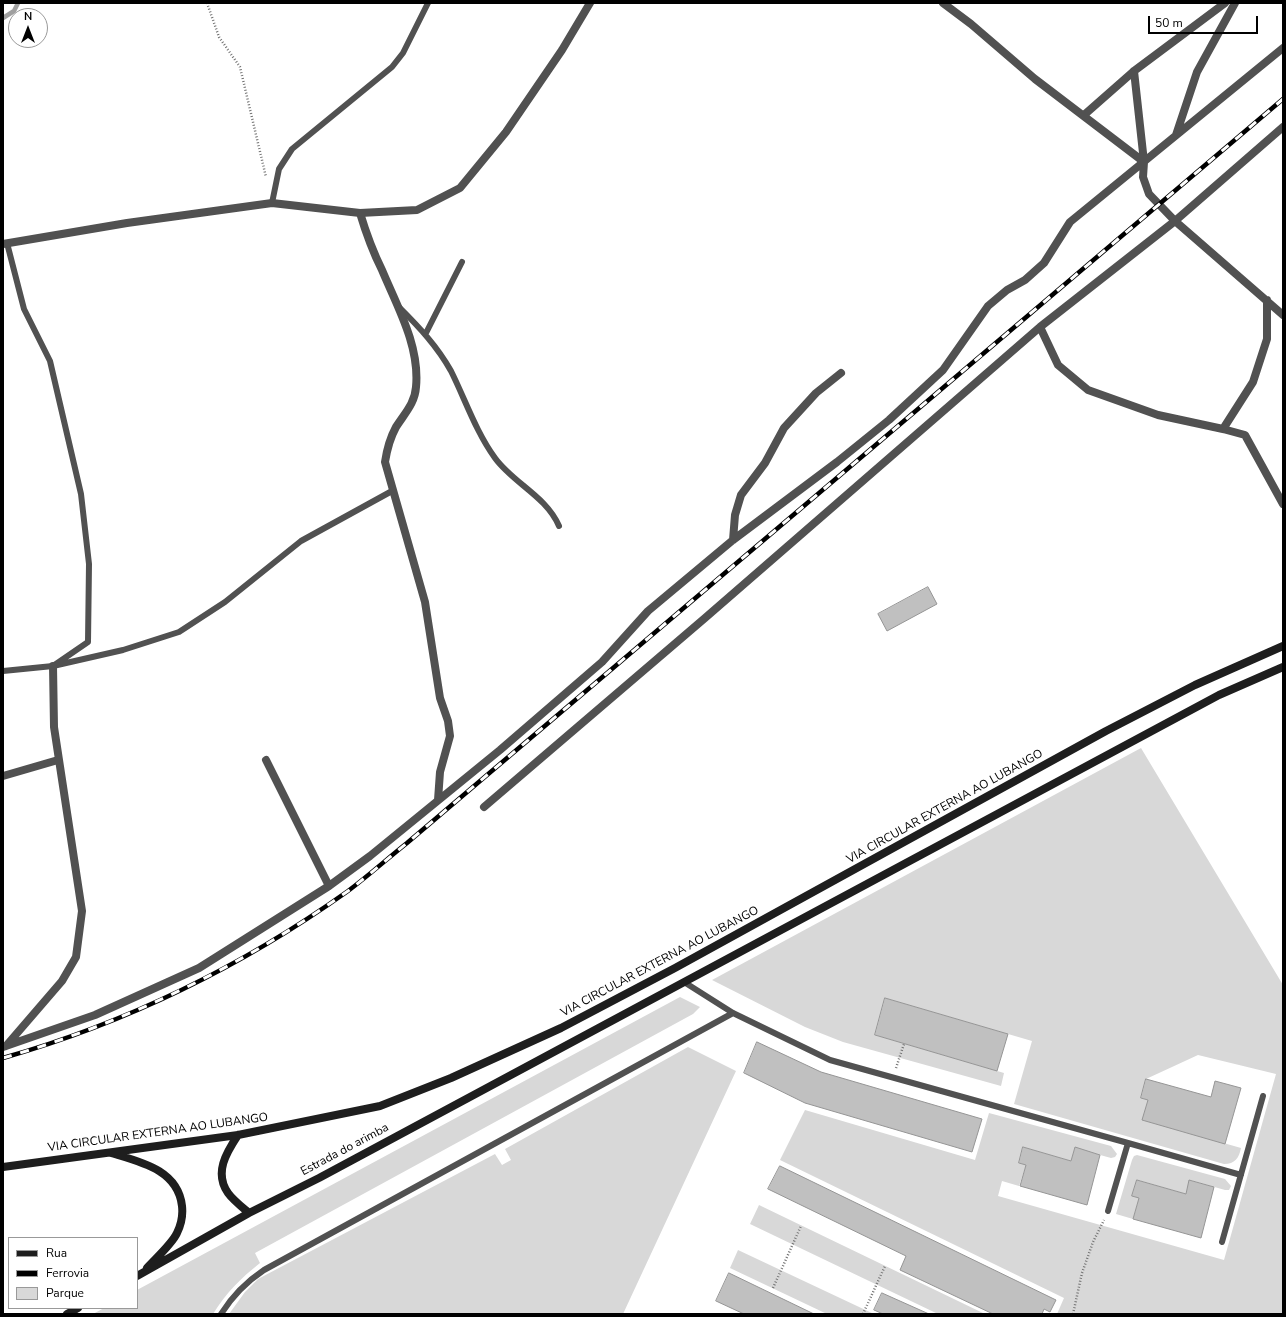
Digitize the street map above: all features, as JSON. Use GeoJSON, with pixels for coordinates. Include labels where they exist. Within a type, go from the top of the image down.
{"type":"FeatureCollection","features":[{"type":"Feature","properties":{"kind":"main road","name":"VIA CIRCULAR EXTERNA AO LUBANGO"},"geometry":{"type":"LineString","coordinates":[[3,1167],[238,1135],[380,1106],[451,1078],[561,1028],[676,968],[1106,731],[1195,685],[1283,646]]}},
{"type":"Feature","properties":{"kind":"main road"},"geometry":{"type":"LineString","coordinates":[[684,982],[1212,698],[1283,667]]}},
{"type":"Feature","properties":{"kind":"main road","name":"Estrada do arimba"},"geometry":{"type":"LineString","coordinates":[[140,1275],[249,1213],[319,1178],[564,1045],[684,982]]}},
{"type":"Feature","properties":{"kind":"main road"},"geometry":{"type":"LineString","coordinates":[[238,1135],[225,1154],[221,1176],[228,1193],[249,1213]]}},
{"type":"Feature","properties":{"kind":"main road"},"geometry":{"type":"LineString","coordinates":[[108,1152],[149,1165],[170,1179],[181,1194],[183,1214],[177,1234],[140,1275]]}},
{"type":"Feature","properties":{"kind":"main road"},"geometry":{"type":"LineString","coordinates":[[67,1314],[76,1309]]}},
{"type":"Feature","properties":{"kind":"street"},"geometry":{"type":"LineString","coordinates":[[5,243],[127,223],[272,203],[360,213],[417,210],[460,188],[506,132],[562,50],[590,3]]}},
{"type":"Feature","properties":{"kind":"street"},"geometry":{"type":"LineString","coordinates":[[943,3],[971,24],[1035,79],[1144,162]]}},
{"type":"Feature","properties":{"kind":"street"},"geometry":{"type":"LineString","coordinates":[[1084,115],[1134,71],[1225,3]]}},
{"type":"Feature","properties":{"kind":"street"},"geometry":{"type":"LineString","coordinates":[[1176,135],[1198,72],[1235,3]]}},
{"type":"Feature","properties":{"kind":"street"},"geometry":{"type":"LineString","coordinates":[[4,1047],[95,1015],[199,968],[329,886],[370,856],[602,662],[648,610],[733,540],[837,462],[889,420],[943,370],[988,306],[1007,290],[1025,280],[1044,263],[1070,222],[1283,48]]}},
{"type":"Feature","properties":{"kind":"street"},"geometry":{"type":"LineString","coordinates":[[1134,71],[1144,162],[1143,177],[1149,194],[1175,221],[1283,315]]}},
{"type":"Feature","properties":{"kind":"street"},"geometry":{"type":"LineString","coordinates":[[484,807],[1040,327],[1175,221],[1283,127]]}},
{"type":"Feature","properties":{"kind":"street"},"geometry":{"type":"LineString","coordinates":[[360,213],[369,240],[409,334],[415,359],[417,386],[414,402],[396,428],[387,448],[385,462],[392,491],[418,573],[425,602],[440,698],[448,721],[450,736],[440,772],[438,800]]}},
{"type":"Feature","properties":{"kind":"street"},"geometry":{"type":"LineString","coordinates":[[1223,429],[1253,382],[1267,339],[1267,300]]}},
{"type":"Feature","properties":{"kind":"street"},"geometry":{"type":"LineString","coordinates":[[1040,327],[1058,365],[1088,390],[1158,415],[1223,429],[1245,436],[1283,504]]}},
{"type":"Feature","properties":{"kind":"street"},"geometry":{"type":"LineString","coordinates":[[733,540],[735,515],[741,496],[765,463],[784,428],[816,393],[841,373]]}},
{"type":"Feature","properties":{"kind":"street"},"geometry":{"type":"LineString","coordinates":[[4,1047],[62,981],[76,957],[82,911],[54,727],[53,666]]}},
{"type":"Feature","properties":{"kind":"street"},"geometry":{"type":"LineString","coordinates":[[3,776],[58,760]]}},
{"type":"Feature","properties":{"kind":"street"},"geometry":{"type":"LineString","coordinates":[[266,760],[329,886]]}},
{"type":"Feature","properties":{"kind":"lane"},"geometry":{"type":"LineString","coordinates":[[272,203],[279,169],[292,149],[392,67],[403,53],[428,3]]}},
{"type":"Feature","properties":{"kind":"lane"},"geometry":{"type":"LineString","coordinates":[[5,243],[24,309],[50,361],[81,494],[89,564],[88,642],[53,666]]}},
{"type":"Feature","properties":{"kind":"lane"},"geometry":{"type":"LineString","coordinates":[[426,333],[462,262]]}},
{"type":"Feature","properties":{"kind":"lane"},"geometry":{"type":"LineString","coordinates":[[398,306],[426,333],[450,370],[495,458],[512,476],[541,500],[555,518],[559,526]]}},
{"type":"Feature","properties":{"kind":"lane"},"geometry":{"type":"LineString","coordinates":[[3,671],[53,666],[123,650],[179,632],[225,602],[301,541],[392,491]]}},
{"type":"Feature","properties":{"kind":"lane"},"geometry":{"type":"LineString","coordinates":[[684,982],[733,1013],[830,1060],[1241,1175]]}},
{"type":"Feature","properties":{"kind":"lane"},"geometry":{"type":"LineString","coordinates":[[222,1314],[230,1301],[246,1282],[264,1270],[733,1013]]}},
{"type":"Feature","properties":{"kind":"lane"},"geometry":{"type":"LineString","coordinates":[[1222,1242],[1263,1096]]}},
{"type":"Feature","properties":{"kind":"lane"},"geometry":{"type":"LineString","coordinates":[[1108,1211],[1128,1143]]}},
{"type":"Feature","properties":{"kind":"path"},"geometry":{"type":"LineString","coordinates":[[207,3],[219,37],[240,67],[267,180]]}},
{"type":"Feature","properties":{"kind":"path"},"geometry":{"type":"LineString","coordinates":[[894,1078],[904,1044]]}},
{"type":"Feature","properties":{"kind":"path"},"geometry":{"type":"LineString","coordinates":[[1073,1314],[1082,1273],[1093,1242],[1108,1211]]}},
{"type":"Feature","properties":{"kind":"path"},"geometry":{"type":"LineString","coordinates":[[773,1288],[801,1226]]}},
{"type":"Feature","properties":{"kind":"path"},"geometry":{"type":"LineString","coordinates":[[863,1314],[885,1266]]}},
{"type":"Feature","properties":{"kind":"green space"},"geometry":{"type":"Polygon","coordinates":[[[1141,748],[1283,985],[1283,1314],[1057,1314],[1064,1298],[780,1160],[805,1110],[975,1160],[989,1113],[1111,1146],[1117,1154],[1115,1157],[1111,1158],[1075,1148],[1071,1161],[1023,1147],[1019,1163],[1026,1165],[1019,1186],[1002,1181],[998,1196],[1224,1260],[1276,1074],[1198,1055],[1146,1079],[1141,1098],[1148,1100],[1143,1120],[1241,1148],[1239,1155],[1234,1162],[1224,1164],[1014,1104],[1032,1041],[885,998],[875,1035],[1004,1073],[1001,1086],[843,1042],[805,1027],[712,980],[1141,748]]]}},
{"type":"Feature","properties":{"kind":"green space"},"geometry":{"type":"Polygon","coordinates":[[[680,997],[700,1007],[693,1014],[255,1253],[260,1263],[234,1286],[213,1314],[93,1314],[102,1309],[138,1309],[138,1289],[680,997]]]}},
{"type":"Feature","properties":{"kind":"green space"},"geometry":{"type":"Polygon","coordinates":[[[688,1047],[736,1071],[623,1314],[229,1314],[245,1292],[258,1279],[495,1154],[502,1165],[511,1160],[505,1149],[688,1047]]]}},
{"type":"Feature","properties":{"kind":"green space"},"geometry":{"type":"Polygon","coordinates":[[[1137,1155],[1225,1179],[1231,1186],[1229,1190],[1225,1190],[1190,1180],[1186,1194],[1138,1180],[1133,1196],[1139,1198],[1133,1219],[1116,1214],[1132,1160],[1134,1156],[1137,1155]]]}},
{"type":"Feature","properties":{"kind":"green space"},"geometry":{"type":"Polygon","coordinates":[[[759,1205],[985,1314],[938,1314],[750,1224],[759,1205]]]}},
{"type":"Feature","properties":{"kind":"green space"},"geometry":{"type":"Polygon","coordinates":[[[738,1250],[874,1314],[827,1314],[730,1268],[738,1250]]]}},
{"type":"Feature","properties":{"kind":"building"},"geometry":{"type":"Polygon","coordinates":[[[928,587],[937,604],[887,631],[878,614],[928,587]]]}},
{"type":"Feature","properties":{"kind":"building"},"geometry":{"type":"Polygon","coordinates":[[[885,998],[1008,1034],[997,1071],[875,1035],[885,998]]]}},
{"type":"Feature","properties":{"kind":"building"},"geometry":{"type":"Polygon","coordinates":[[[757,1042],[821,1072],[982,1119],[972,1152],[805,1103],[744,1073],[757,1042]]]}},
{"type":"Feature","properties":{"kind":"building"},"geometry":{"type":"Polygon","coordinates":[[[1146,1079],[1211,1097],[1215,1081],[1241,1088],[1225,1144],[1142,1120],[1148,1100],[1141,1098],[1146,1079]]]}},
{"type":"Feature","properties":{"kind":"building"},"geometry":{"type":"Polygon","coordinates":[[[1023,1147],[1071,1161],[1075,1147],[1100,1155],[1087,1205],[1020,1186],[1026,1165],[1019,1163],[1023,1147]]]}},
{"type":"Feature","properties":{"kind":"building"},"geometry":{"type":"Polygon","coordinates":[[[780,1166],[1056,1300],[1050,1312],[1044,1309],[1042,1314],[993,1314],[900,1270],[906,1256],[768,1189],[780,1166]]]}},
{"type":"Feature","properties":{"kind":"building"},"geometry":{"type":"Polygon","coordinates":[[[1137,1180],[1186,1194],[1189,1180],[1214,1187],[1201,1238],[1133,1219],[1139,1198],[1132,1196],[1137,1180]]]}},
{"type":"Feature","properties":{"kind":"building"},"geometry":{"type":"Polygon","coordinates":[[[729,1273],[814,1314],[744,1314],[716,1301],[729,1273]]]}},
{"type":"Feature","properties":{"kind":"building"},"geometry":{"type":"Polygon","coordinates":[[[882,1293],[929,1314],[883,1314],[874,1310],[882,1293]]]}},
{"type":"Feature","properties":{"kind":"waterway"},"geometry":{"type":"LineString","coordinates":[[3,18],[14,11],[18,3]]}},
{"type":"Feature","properties":{"kind":"railway"},"geometry":{"type":"LineString","coordinates":[[3,1058],[94,1028],[183,989],[268,943],[348,891],[407,843],[1283,99]]}}]}
